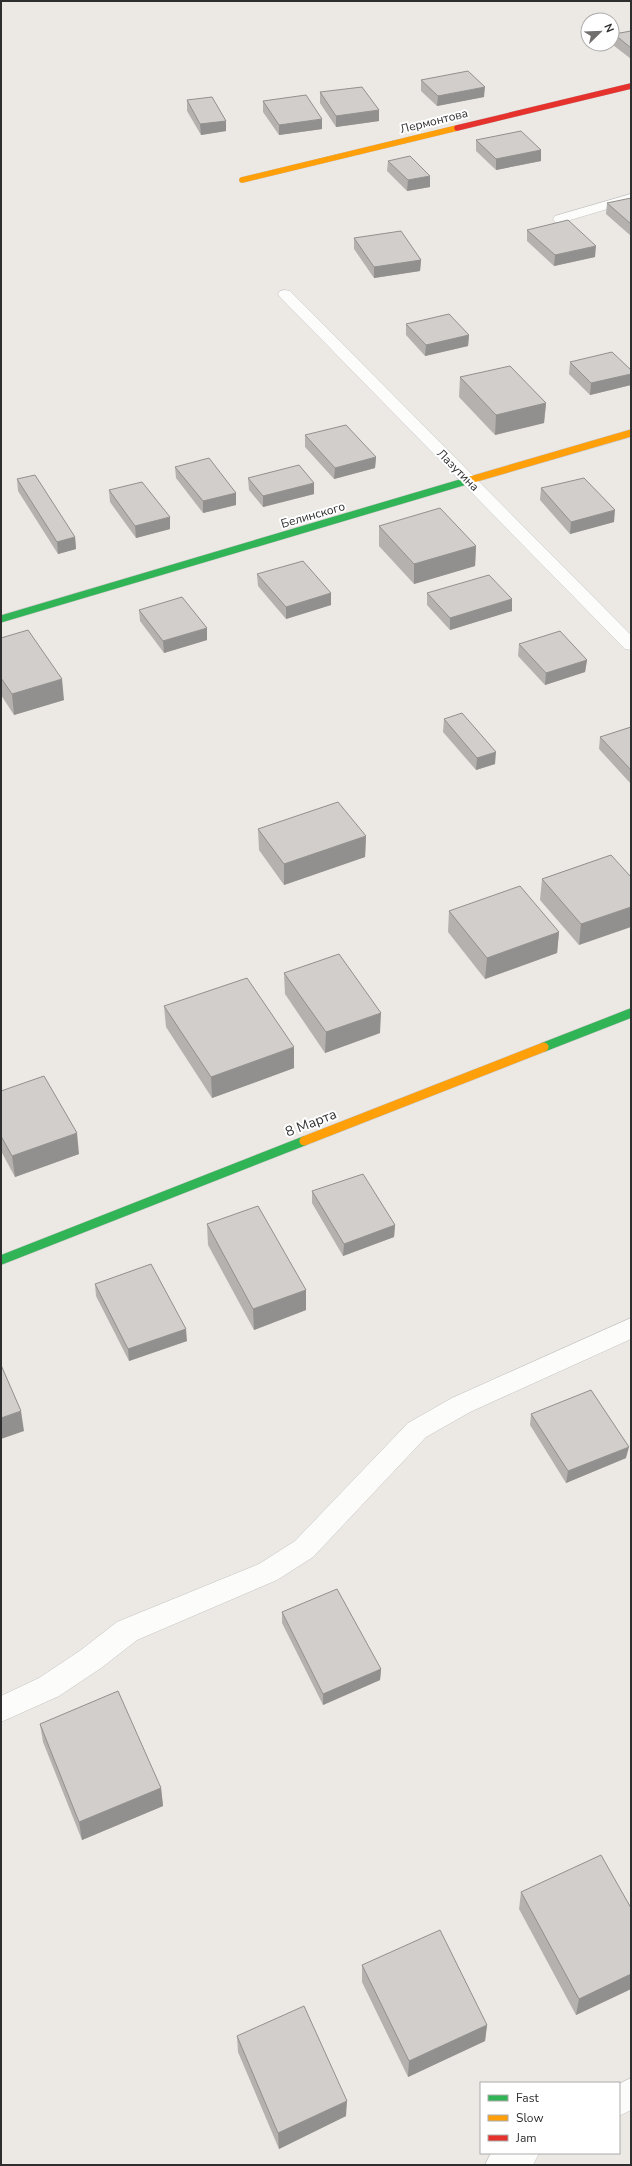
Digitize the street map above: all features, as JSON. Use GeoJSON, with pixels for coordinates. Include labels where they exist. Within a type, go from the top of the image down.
{"type":"FeatureCollection","features":[{"type":"Feature","properties":{"kind":"street","name":"Лермонтова"},"geometry":{"type":"LineString","coordinates":[[242,180],[631,86]]}},
{"type":"Feature","properties":{"kind":"street"},"geometry":{"type":"LineString","coordinates":[[560,219],[631,198]]}},
{"type":"Feature","properties":{"kind":"street","name":"Лазутина"},"geometry":{"type":"LineString","coordinates":[[285,294],[631,645]]}},
{"type":"Feature","properties":{"kind":"street","name":"Белинского"},"geometry":{"type":"LineString","coordinates":[[1,619],[631,433]]}},
{"type":"Feature","properties":{"kind":"street","name":"8 Марта"},"geometry":{"type":"LineString","coordinates":[[1,1260],[631,1013]]}},
{"type":"Feature","properties":{"kind":"street"},"geometry":{"type":"LineString","coordinates":[[1,1709],[49,1687],[91,1659],[127,1631],[268,1572],[304,1549],[417,1430],[462,1405],[631,1328]]}},
{"type":"Feature","properties":{"kind":"street"},"geometry":{"type":"LineString","coordinates":[[620,2100],[631,2094]]}},
{"type":"Feature","properties":{"kind":"street"},"geometry":{"type":"LineString","coordinates":[[501,2165],[521,2154]]}},
{"type":"Feature","properties":{"kind":"building"},"geometry":{"type":"Polygon","coordinates":[[[631,31],[631,48],[620,39],[620,33],[631,31]]]}},
{"type":"Feature","properties":{"kind":"building"},"geometry":{"type":"Polygon","coordinates":[[[468,71],[485,87],[438,96],[421,80],[468,71]]]}},
{"type":"Feature","properties":{"kind":"building"},"geometry":{"type":"Polygon","coordinates":[[[362,87],[379,110],[336,116],[320,92],[362,87]]]}},
{"type":"Feature","properties":{"kind":"building"},"geometry":{"type":"Polygon","coordinates":[[[306,95],[322,119],[279,125],[263,101],[306,95]]]}},
{"type":"Feature","properties":{"kind":"building"},"geometry":{"type":"Polygon","coordinates":[[[212,97],[226,121],[200,124],[187,100],[212,97]]]}},
{"type":"Feature","properties":{"kind":"building"},"geometry":{"type":"Polygon","coordinates":[[[521,131],[541,150],[496,159],[476,140],[521,131]]]}},
{"type":"Feature","properties":{"kind":"building"},"geometry":{"type":"Polygon","coordinates":[[[410,156],[430,176],[408,180],[388,161],[410,156]]]}},
{"type":"Feature","properties":{"kind":"building"},"geometry":{"type":"Polygon","coordinates":[[[631,198],[631,224],[607,203],[631,198]]]}},
{"type":"Feature","properties":{"kind":"building"},"geometry":{"type":"Polygon","coordinates":[[[568,220],[596,246],[555,255],[527,230],[568,220]]]}},
{"type":"Feature","properties":{"kind":"building"},"geometry":{"type":"Polygon","coordinates":[[[401,231],[421,260],[374,267],[354,238],[401,231]]]}},
{"type":"Feature","properties":{"kind":"building"},"geometry":{"type":"Polygon","coordinates":[[[449,314],[469,335],[426,345],[406,324],[449,314]]]}},
{"type":"Feature","properties":{"kind":"building"},"geometry":{"type":"Polygon","coordinates":[[[612,352],[631,370],[631,374],[591,383],[570,362],[612,352]]]}},
{"type":"Feature","properties":{"kind":"building"},"geometry":{"type":"Polygon","coordinates":[[[510,366],[546,403],[496,415],[460,377],[510,366]]]}},
{"type":"Feature","properties":{"kind":"building"},"geometry":{"type":"Polygon","coordinates":[[[346,425],[376,457],[335,468],[305,435],[346,425]]]}},
{"type":"Feature","properties":{"kind":"building"},"geometry":{"type":"Polygon","coordinates":[[[209,458],[236,493],[203,501],[175,467],[209,458]]]}},
{"type":"Feature","properties":{"kind":"building"},"geometry":{"type":"Polygon","coordinates":[[[299,465],[314,483],[263,496],[248,478],[299,465]]]}},
{"type":"Feature","properties":{"kind":"building"},"geometry":{"type":"Polygon","coordinates":[[[35,475],[75,537],[57,542],[17,479],[35,475]]]}},
{"type":"Feature","properties":{"kind":"building"},"geometry":{"type":"Polygon","coordinates":[[[584,478],[615,510],[571,522],[541,488],[584,478]]]}},
{"type":"Feature","properties":{"kind":"building"},"geometry":{"type":"Polygon","coordinates":[[[142,482],[170,517],[135,526],[109,490],[142,482]]]}},
{"type":"Feature","properties":{"kind":"building"},"geometry":{"type":"Polygon","coordinates":[[[440,508],[476,546],[414,564],[379,526],[440,508]]]}},
{"type":"Feature","properties":{"kind":"building"},"geometry":{"type":"Polygon","coordinates":[[[303,561],[331,593],[286,607],[257,574],[303,561]]]}},
{"type":"Feature","properties":{"kind":"building"},"geometry":{"type":"Polygon","coordinates":[[[489,575],[512,599],[450,618],[427,593],[489,575]]]}},
{"type":"Feature","properties":{"kind":"building"},"geometry":{"type":"Polygon","coordinates":[[[182,597],[207,628],[163,641],[139,610],[182,597]]]}},
{"type":"Feature","properties":{"kind":"building"},"geometry":{"type":"Polygon","coordinates":[[[28,630],[62,679],[12,694],[1,678],[1,638],[28,630]]]}},
{"type":"Feature","properties":{"kind":"building"},"geometry":{"type":"Polygon","coordinates":[[[560,631],[587,660],[546,673],[519,644],[560,631]]]}},
{"type":"Feature","properties":{"kind":"building"},"geometry":{"type":"Polygon","coordinates":[[[462,713],[496,752],[477,758],[444,719],[462,713]]]}},
{"type":"Feature","properties":{"kind":"building"},"geometry":{"type":"Polygon","coordinates":[[[631,727],[631,770],[600,737],[631,727]]]}},
{"type":"Feature","properties":{"kind":"building"},"geometry":{"type":"Polygon","coordinates":[[[338,802],[366,836],[284,864],[258,829],[338,802]]]}},
{"type":"Feature","properties":{"kind":"building"},"geometry":{"type":"Polygon","coordinates":[[[611,855],[631,877],[631,907],[581,924],[542,879],[611,855]]]}},
{"type":"Feature","properties":{"kind":"building"},"geometry":{"type":"Polygon","coordinates":[[[520,886],[559,932],[487,958],[449,911],[520,886]]]}},
{"type":"Feature","properties":{"kind":"building"},"geometry":{"type":"Polygon","coordinates":[[[339,954],[381,1013],[326,1032],[284,973],[339,954]]]}},
{"type":"Feature","properties":{"kind":"building"},"geometry":{"type":"Polygon","coordinates":[[[247,978],[294,1047],[211,1077],[164,1006],[247,978]]]}},
{"type":"Feature","properties":{"kind":"building"},"geometry":{"type":"Polygon","coordinates":[[[44,1076],[77,1133],[12,1156],[1,1136],[1,1091],[44,1076]]]}},
{"type":"Feature","properties":{"kind":"building"},"geometry":{"type":"Polygon","coordinates":[[[363,1174],[395,1225],[344,1244],[312,1191],[363,1174]]]}},
{"type":"Feature","properties":{"kind":"building"},"geometry":{"type":"Polygon","coordinates":[[[258,1206],[306,1290],[253,1309],[207,1224],[258,1206]]]}},
{"type":"Feature","properties":{"kind":"building"},"geometry":{"type":"Polygon","coordinates":[[[151,1264],[186,1329],[128,1349],[95,1284],[151,1264]]]}},
{"type":"Feature","properties":{"kind":"building"},"geometry":{"type":"Polygon","coordinates":[[[1,1365],[21,1411],[1,1418],[1,1365]]]}},
{"type":"Feature","properties":{"kind":"building"},"geometry":{"type":"Polygon","coordinates":[[[591,1390],[629,1447],[568,1471],[531,1414],[591,1390]]]}},
{"type":"Feature","properties":{"kind":"building"},"geometry":{"type":"Polygon","coordinates":[[[337,1589],[381,1669],[323,1694],[282,1612],[337,1589]]]}},
{"type":"Feature","properties":{"kind":"building"},"geometry":{"type":"Polygon","coordinates":[[[118,1691],[161,1788],[79,1822],[40,1724],[118,1691]]]}},
{"type":"Feature","properties":{"kind":"building"},"geometry":{"type":"Polygon","coordinates":[[[601,1855],[631,1908],[631,1974],[579,1999],[521,1892],[601,1855]]]}},
{"type":"Feature","properties":{"kind":"building"},"geometry":{"type":"Polygon","coordinates":[[[440,1930],[487,2025],[409,2061],[362,1965],[440,1930]]]}},
{"type":"Feature","properties":{"kind":"building"},"geometry":{"type":"Polygon","coordinates":[[[304,2006],[347,2101],[278,2133],[237,2036],[304,2006]]]}},
{"type":"Feature","properties":{"kind":"traffic: fast"},"geometry":{"type":"LineString","coordinates":[[1,619],[470,480]]}},
{"type":"Feature","properties":{"kind":"traffic: fast"},"geometry":{"type":"LineString","coordinates":[[544,1047],[631,1013]]}},
{"type":"Feature","properties":{"kind":"traffic: fast"},"geometry":{"type":"LineString","coordinates":[[1,1260],[304,1141]]}},
{"type":"Feature","properties":{"kind":"traffic: slow"},"geometry":{"type":"LineString","coordinates":[[242,180],[457,128]]}},
{"type":"Feature","properties":{"kind":"traffic: slow"},"geometry":{"type":"LineString","coordinates":[[470,480],[631,433]]}},
{"type":"Feature","properties":{"kind":"traffic: slow"},"geometry":{"type":"LineString","coordinates":[[304,1141],[544,1047]]}},
{"type":"Feature","properties":{"kind":"traffic: jam"},"geometry":{"type":"LineString","coordinates":[[457,128],[631,86]]}}]}
